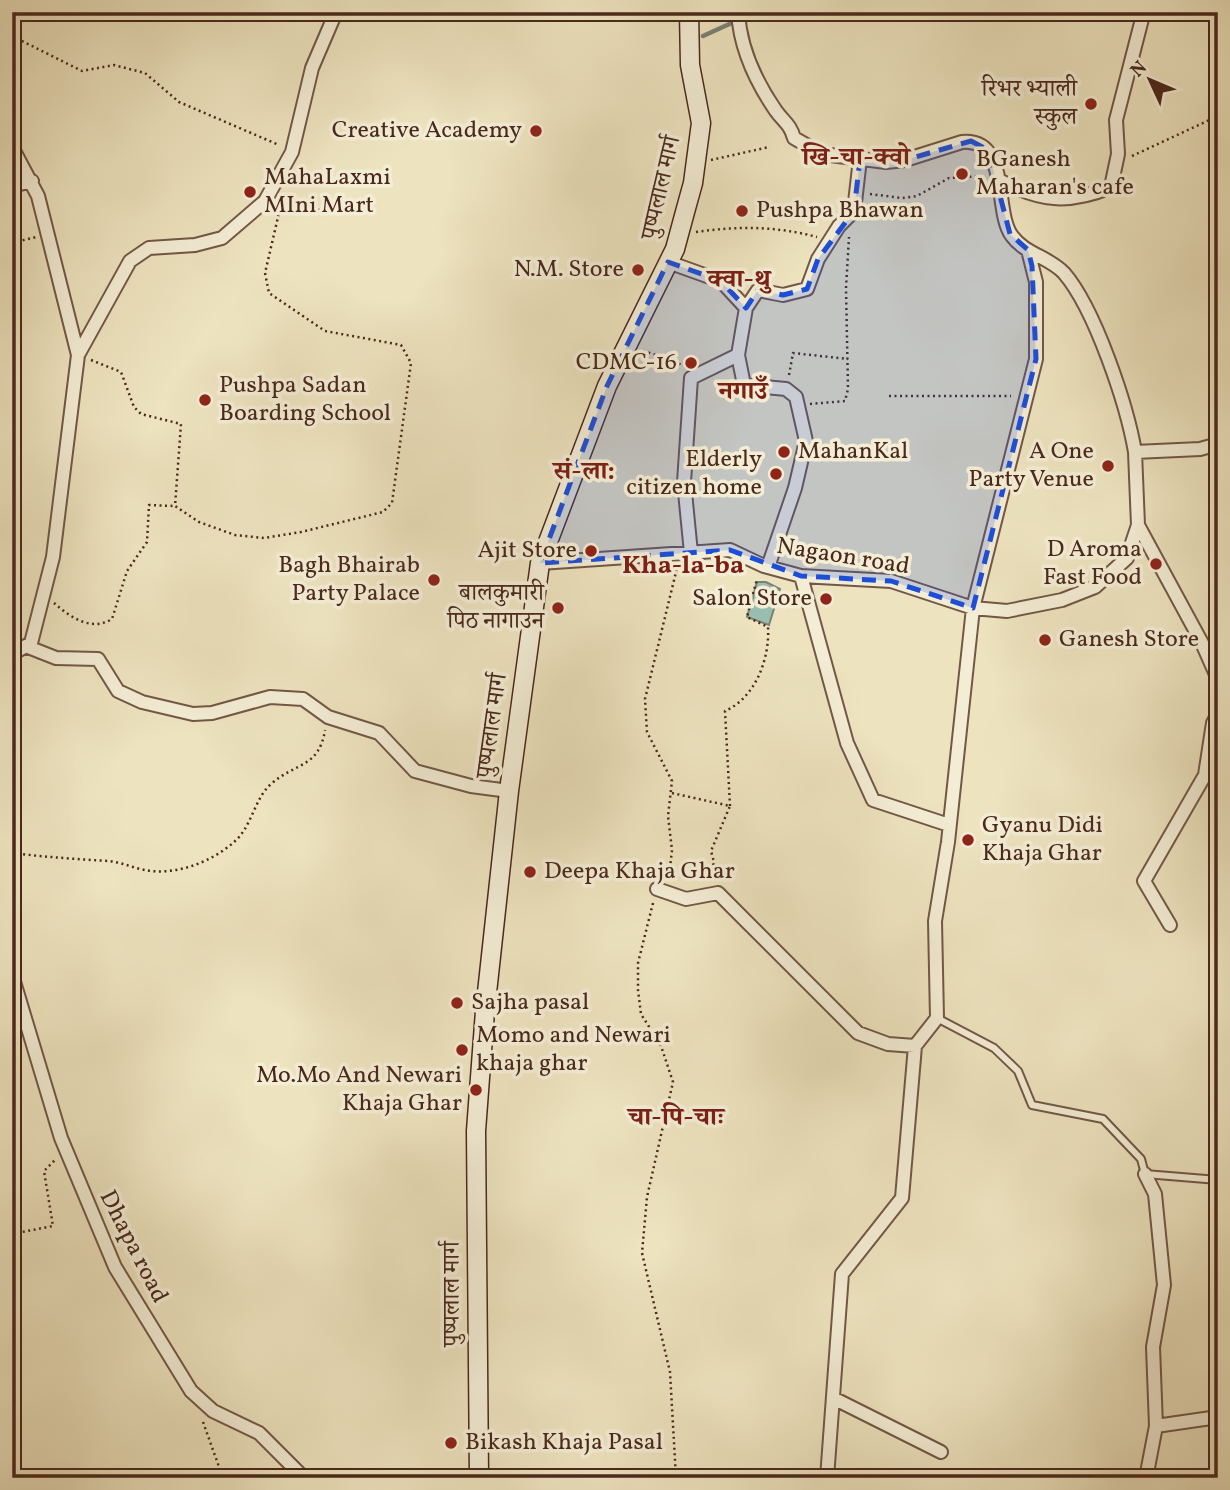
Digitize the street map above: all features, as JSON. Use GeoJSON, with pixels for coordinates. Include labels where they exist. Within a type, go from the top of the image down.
{"type":"FeatureCollection","features":[{"type":"Feature","properties":{"kind":"street"},"geometry":{"type":"LineString","coordinates":[[78,355],[130,261],[149,248],[195,245],[222,238],[265,201],[292,152],[312,68],[336,12]]}},
{"type":"Feature","properties":{"kind":"street","name":"पुष्पलाल मार्ग"},"geometry":{"type":"LineString","coordinates":[[479,1478],[476,1131],[485,1011],[509,791],[540,563],[607,386],[668,262],[678,235],[696,160],[701,122],[690,65],[689,12]]}},
{"type":"Feature","properties":{"kind":"street"},"geometry":{"type":"LineString","coordinates":[[738,12],[739,30],[753,69],[777,112],[790,124],[794,138],[822,154],[886,162],[905,160],[937,148],[971,141],[988,150],[998,178],[1010,234],[1028,250],[1045,257],[1060,270],[1081,301],[1130,421],[1135,452],[1138,525],[1202,643],[1218,679]]}},
{"type":"Feature","properties":{"kind":"street"},"geometry":{"type":"LineString","coordinates":[[998,178],[1023,192],[1066,201],[1111,187],[1118,151],[1116,120],[1142,19],[1140,12]]}},
{"type":"Feature","properties":{"kind":"street"},"geometry":{"type":"LineString","coordinates":[[12,147],[32,181],[50,234],[78,355],[45,598],[36,632],[28,647],[12,654]]}},
{"type":"Feature","properties":{"kind":"street"},"geometry":{"type":"LineString","coordinates":[[768,567],[795,488],[806,440],[796,397],[786,389],[744,385],[738,355],[746,308],[758,290],[783,295],[807,289],[818,259],[854,211],[860,159]]}},
{"type":"Feature","properties":{"kind":"street"},"geometry":{"type":"LineString","coordinates":[[12,186],[32,181]]}},
{"type":"Feature","properties":{"kind":"street"},"geometry":{"type":"LineString","coordinates":[[827,1478],[842,1274],[902,1198],[915,1046],[937,1018],[935,921],[949,825],[973,608],[1029,396],[1036,359],[1036,298],[1028,250]]}},
{"type":"Feature","properties":{"kind":"street"},"geometry":{"type":"LineString","coordinates":[[668,262],[721,281],[746,308]]}},
{"type":"Feature","properties":{"kind":"street"},"geometry":{"type":"LineString","coordinates":[[686,553],[684,482],[691,378],[738,355]]}},
{"type":"Feature","properties":{"kind":"street"},"geometry":{"type":"LineString","coordinates":[[1135,452],[1200,449],[1218,444]]}},
{"type":"Feature","properties":{"kind":"street","name":"Nagaon road"},"geometry":{"type":"LineString","coordinates":[[540,563],[579,558],[730,550],[768,567],[801,576],[891,581],[973,608],[1007,611],[1034,607],[1095,587],[1127,558],[1138,525]]}},
{"type":"Feature","properties":{"kind":"street"},"geometry":{"type":"LineString","coordinates":[[801,576],[847,743],[873,800],[949,825]]}},
{"type":"Feature","properties":{"kind":"street"},"geometry":{"type":"LineString","coordinates":[[28,647],[56,658],[98,659],[118,691],[171,711],[212,713],[280,696],[303,699],[328,717],[379,733],[415,771],[471,786],[509,791]]}},
{"type":"Feature","properties":{"kind":"street"},"geometry":{"type":"LineString","coordinates":[[1170,925],[1144,881],[1205,775],[1213,723],[1218,713]]}},
{"type":"Feature","properties":{"kind":"street"},"geometry":{"type":"LineString","coordinates":[[657,889],[686,899],[718,893],[858,1033],[888,1044],[915,1046]]}},
{"type":"Feature","properties":{"kind":"street","name":"Dhapa road"},"geometry":{"type":"LineString","coordinates":[[12,975],[65,1150],[115,1267],[169,1357],[199,1400],[213,1411],[259,1433],[304,1478]]}},
{"type":"Feature","properties":{"kind":"street"},"geometry":{"type":"LineString","coordinates":[[1144,1174],[1155,1194],[1164,1285],[1153,1347],[1156,1426],[1146,1478]]}},
{"type":"Feature","properties":{"kind":"street"},"geometry":{"type":"LineString","coordinates":[[833,1398],[941,1452]]}},
{"type":"Feature","properties":{"kind":"street"},"geometry":{"type":"LineString","coordinates":[[1156,1426],[1218,1418]]}},
{"type":"Feature","properties":{"kind":"lane"},"geometry":{"type":"LineString","coordinates":[[937,1018],[994,1048],[1018,1071],[1032,1105],[1103,1119],[1141,1159],[1144,1174],[1218,1180]]}},
{"type":"Feature","properties":{"kind":"path"},"geometry":{"type":"LineString","coordinates":[[12,36],[82,71],[114,65],[145,73],[179,102],[263,136],[292,152]]}},
{"type":"Feature","properties":{"kind":"path"},"geometry":{"type":"LineString","coordinates":[[1115,168],[1129,157],[1218,116]]}},
{"type":"Feature","properties":{"kind":"path"},"geometry":{"type":"LineString","coordinates":[[696,160],[717,159],[769,147]]}},
{"type":"Feature","properties":{"kind":"path"},"geometry":{"type":"LineString","coordinates":[[858,192],[902,198],[917,196],[949,177],[998,178]]}},
{"type":"Feature","properties":{"kind":"path"},"geometry":{"type":"LineString","coordinates":[[45,598],[91,624],[101,625],[111,619],[127,571],[148,537],[149,505],[175,506],[193,520],[224,531],[264,538],[383,512],[392,503],[411,363],[401,345],[325,331],[269,293],[265,273],[284,194],[288,206],[311,212],[350,202]]}},
{"type":"Feature","properties":{"kind":"path"},"geometry":{"type":"LineString","coordinates":[[798,404],[845,401],[848,389],[849,216]]}},
{"type":"Feature","properties":{"kind":"path"},"geometry":{"type":"LineString","coordinates":[[678,235],[721,229],[782,228],[830,240]]}},
{"type":"Feature","properties":{"kind":"path"},"geometry":{"type":"LineString","coordinates":[[12,243],[50,234]]}},
{"type":"Feature","properties":{"kind":"path"},"geometry":{"type":"LineString","coordinates":[[627,346],[677,361],[691,378]]}},
{"type":"Feature","properties":{"kind":"path"},"geometry":{"type":"LineString","coordinates":[[786,389],[793,353],[848,359]]}},
{"type":"Feature","properties":{"kind":"path"},"geometry":{"type":"LineString","coordinates":[[78,355],[121,372],[134,407],[141,414],[181,424],[175,506]]}},
{"type":"Feature","properties":{"kind":"path"},"geometry":{"type":"LineString","coordinates":[[889,396],[1029,396]]}},
{"type":"Feature","properties":{"kind":"path"},"geometry":{"type":"LineString","coordinates":[[676,1478],[670,1372],[642,1253],[647,1197],[673,1082],[661,1046],[641,1014],[638,963],[657,889],[670,867],[668,816],[672,793],[672,781],[647,732],[645,699],[686,553]]}},
{"type":"Feature","properties":{"kind":"path"},"geometry":{"type":"LineString","coordinates":[[708,895],[714,862],[711,851],[730,806],[725,711],[734,707],[749,693],[760,675],[768,638],[768,627],[747,617],[758,577],[754,561]]}},
{"type":"Feature","properties":{"kind":"path"},"geometry":{"type":"LineString","coordinates":[[12,853],[113,862],[148,871],[177,870],[208,861],[240,836],[263,792],[273,782],[315,758],[323,745],[328,717]]}},
{"type":"Feature","properties":{"kind":"path"},"geometry":{"type":"LineString","coordinates":[[672,793],[730,806]]}},
{"type":"Feature","properties":{"kind":"path"},"geometry":{"type":"LineString","coordinates":[[12,1234],[53,1226],[44,1171],[65,1150]]}},
{"type":"Feature","properties":{"kind":"path"},"geometry":{"type":"LineString","coordinates":[[199,1400],[204,1425],[223,1478]]}},
{"type":"Feature","properties":{"kind":"highlighted area"},"geometry":{"type":"Polygon","coordinates":[[[971,141],[988,150],[1010,234],[1028,250],[1032,266],[1036,359],[973,608],[891,581],[801,576],[730,550],[540,563],[607,386],[668,262],[721,281],[746,308],[758,290],[783,295],[807,289],[818,259],[854,211],[860,159],[905,160],[971,141]]]}},
{"type":"Feature","properties":{"kind":"shaded area"},"geometry":{"type":"Polygon","coordinates":[[[757,582],[766,582],[780,589],[769,625],[747,617],[757,582]]]}},
{"type":"Feature","properties":{"kind":"waterway"},"geometry":{"type":"LineString","coordinates":[[703,36],[747,16],[789,12]]}},
{"type":"Feature","properties":{"kind":"place","name":"रिभर भ्याली स्कुल"},"geometry":{"type":"Point","coordinates":[1091,104]}},
{"type":"Feature","properties":{"kind":"place","name":"Creative Academy"},"geometry":{"type":"Point","coordinates":[536,131]}},
{"type":"Feature","properties":{"kind":"place","name":"BGanesh Maharan's cafe"},"geometry":{"type":"Point","coordinates":[962,174]}},
{"type":"Feature","properties":{"kind":"place","name":"MahaLaxmi MIni Mart"},"geometry":{"type":"Point","coordinates":[250,192]}},
{"type":"Feature","properties":{"kind":"place","name":"Pushpa Bhawan"},"geometry":{"type":"Point","coordinates":[742,211]}},
{"type":"Feature","properties":{"kind":"place","name":"N.M. Store"},"geometry":{"type":"Point","coordinates":[638,270]}},
{"type":"Feature","properties":{"kind":"place","name":"CDMC-16"},"geometry":{"type":"Point","coordinates":[691,363]}},
{"type":"Feature","properties":{"kind":"place","name":"Pushpa Sadan Boarding School"},"geometry":{"type":"Point","coordinates":[205,400]}},
{"type":"Feature","properties":{"kind":"place","name":"MahanKal"},"geometry":{"type":"Point","coordinates":[784,452]}},
{"type":"Feature","properties":{"kind":"place","name":"A One Party Venue"},"geometry":{"type":"Point","coordinates":[1108,466]}},
{"type":"Feature","properties":{"kind":"place","name":"Elderly citizen home"},"geometry":{"type":"Point","coordinates":[776,474]}},
{"type":"Feature","properties":{"kind":"place","name":"Ajit Store"},"geometry":{"type":"Point","coordinates":[591,551]}},
{"type":"Feature","properties":{"kind":"place","name":"D Aroma Fast Food"},"geometry":{"type":"Point","coordinates":[1156,564]}},
{"type":"Feature","properties":{"kind":"place","name":"Bagh Bhairab Party Palace"},"geometry":{"type":"Point","coordinates":[434,580]}},
{"type":"Feature","properties":{"kind":"place","name":"Salon Store"},"geometry":{"type":"Point","coordinates":[826,599]}},
{"type":"Feature","properties":{"kind":"place","name":"बालकुमारी पिठ नागाउन"},"geometry":{"type":"Point","coordinates":[558,608]}},
{"type":"Feature","properties":{"kind":"place","name":"Ganesh Store"},"geometry":{"type":"Point","coordinates":[1045,640]}},
{"type":"Feature","properties":{"kind":"place","name":"Gyanu Didi Khaja Ghar"},"geometry":{"type":"Point","coordinates":[968,840]}},
{"type":"Feature","properties":{"kind":"place","name":"Deepa Khaja Ghar"},"geometry":{"type":"Point","coordinates":[530,872]}},
{"type":"Feature","properties":{"kind":"place","name":"Sajha pasal"},"geometry":{"type":"Point","coordinates":[457,1003]}},
{"type":"Feature","properties":{"kind":"place","name":"Momo and Newari khaja ghar"},"geometry":{"type":"Point","coordinates":[462,1050]}},
{"type":"Feature","properties":{"kind":"place","name":"Mo.Mo And Newari Khaja Ghar"},"geometry":{"type":"Point","coordinates":[476,1090]}},
{"type":"Feature","properties":{"kind":"place","name":"Bikash Khaja Pasal"},"geometry":{"type":"Point","coordinates":[451,1443]}},
{"type":"Feature","properties":{"kind":"district","name":"खि-चा-क्वो"},"geometry":{"type":"Point","coordinates":[856,158]}},
{"type":"Feature","properties":{"kind":"district","name":"क्वा-थु"},"geometry":{"type":"Point","coordinates":[739,280]}},
{"type":"Feature","properties":{"kind":"district","name":"नगाउँ"},"geometry":{"type":"Point","coordinates":[743,392]}},
{"type":"Feature","properties":{"kind":"district","name":"सं-ला:"},"geometry":{"type":"Point","coordinates":[584,472]}},
{"type":"Feature","properties":{"kind":"district","name":"Kha-la-ba"},"geometry":{"type":"Point","coordinates":[683,566]}},
{"type":"Feature","properties":{"kind":"district","name":"चा-पि-चाः"},"geometry":{"type":"Point","coordinates":[676,1118]}}]}
